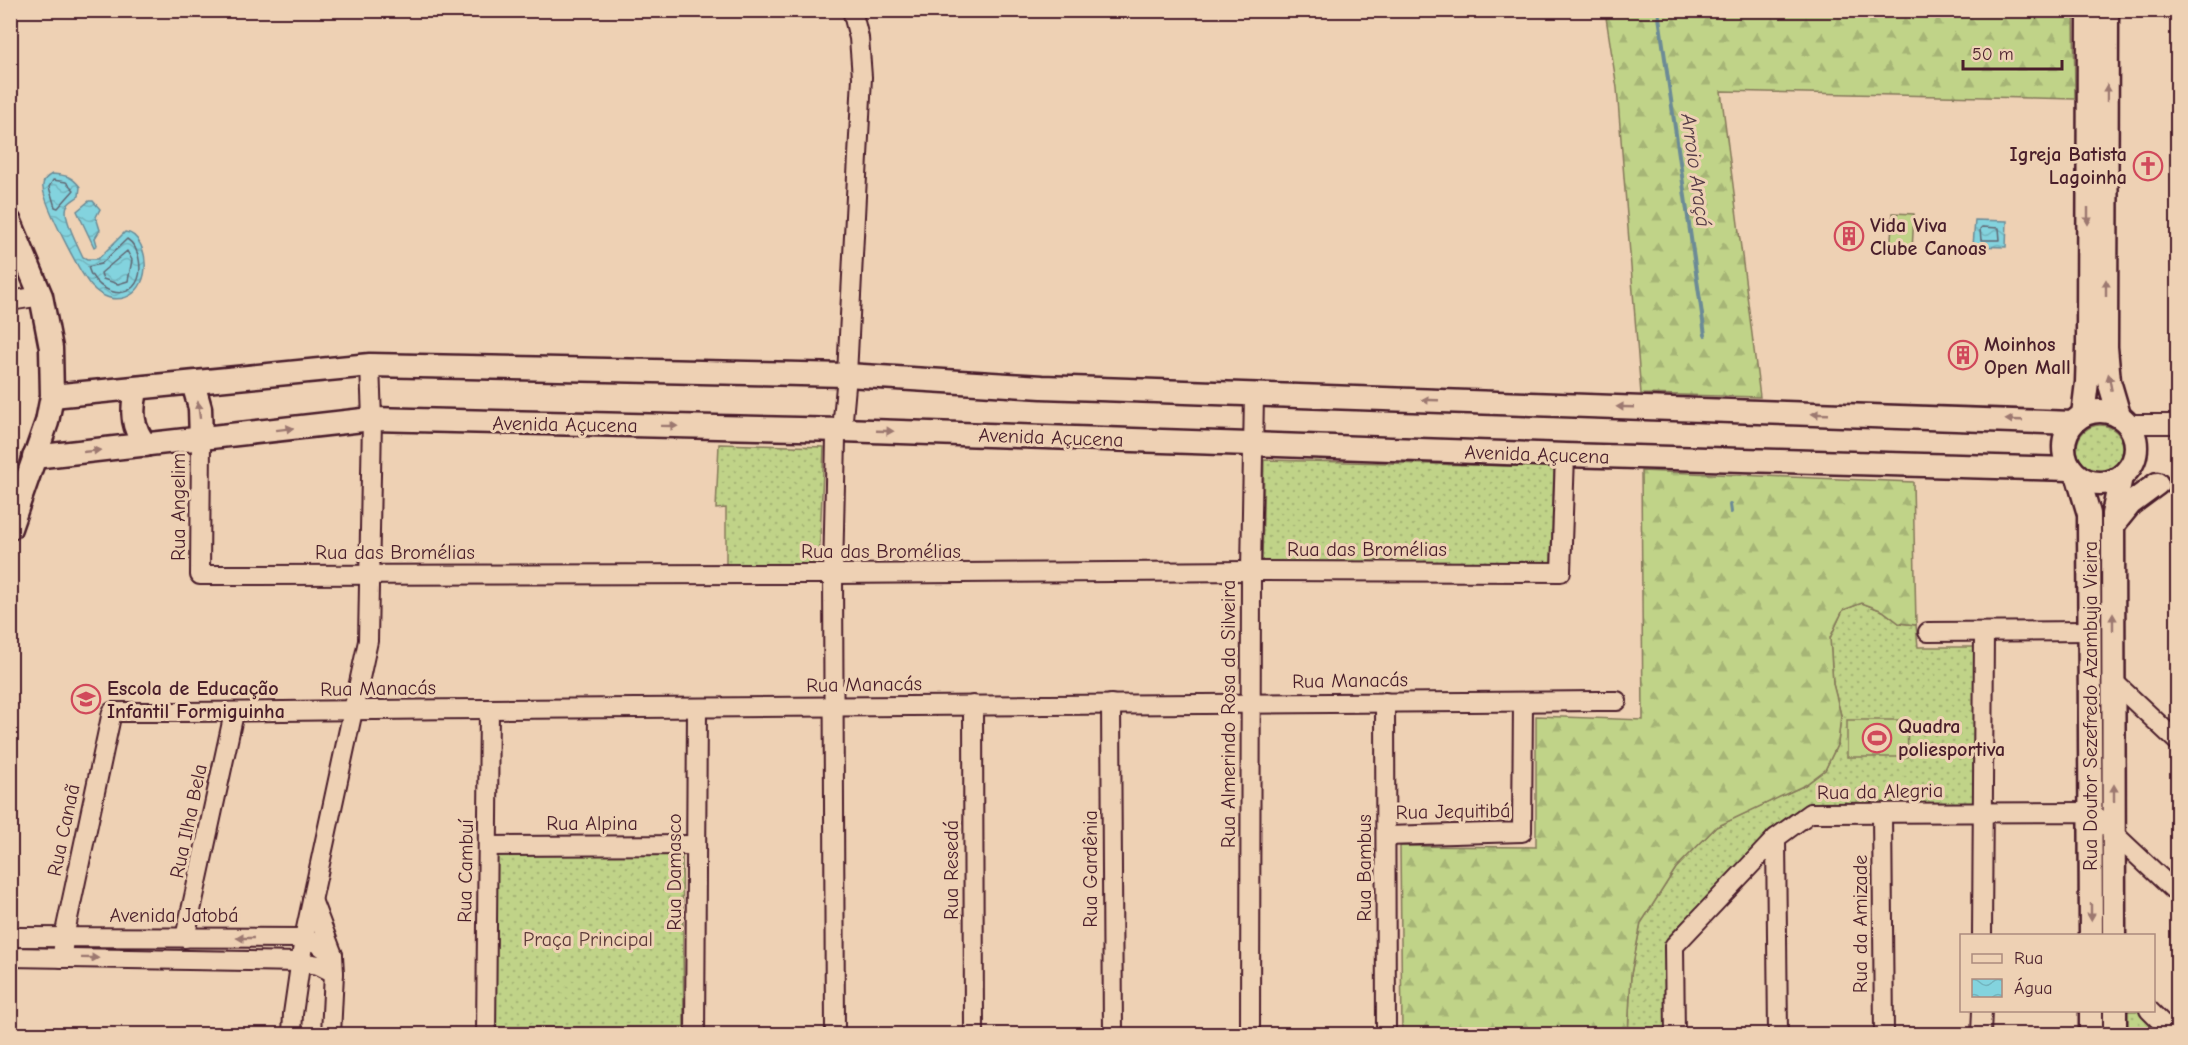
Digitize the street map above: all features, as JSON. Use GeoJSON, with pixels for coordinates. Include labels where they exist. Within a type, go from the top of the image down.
{"type":"FeatureCollection","features":[{"type":"Feature","properties":{"kind":"main road"},"geometry":{"type":"LineString","coordinates":[[2078,419],[2087,382],[2088,348],[2089,10]]}},
{"type":"Feature","properties":{"kind":"main road"},"geometry":{"type":"LineString","coordinates":[[2107,10],[2106,347],[2109,381],[2123,420],[2134,434],[2137,445],[2135,457],[2126,473],[2112,482],[2089,483],[2074,473],[2065,457],[2063,445],[2066,433],[2078,419],[2095,411],[2107,411],[2123,420]]}},
{"type":"Feature","properties":{"kind":"main road"},"geometry":{"type":"LineString","coordinates":[[10,222],[41,296],[51,348],[52,396],[47,422],[10,528]]}},
{"type":"Feature","properties":{"kind":"main road"},"geometry":{"type":"LineString","coordinates":[[52,396],[370,365],[847,375],[1042,387],[2078,419]]}},
{"type":"Feature","properties":{"kind":"main road"},"geometry":{"type":"LineString","coordinates":[[193,383],[200,408],[201,439]]}},
{"type":"Feature","properties":{"kind":"main road"},"geometry":{"type":"LineString","coordinates":[[137,388],[133,408],[134,419],[136,430],[146,445]]}},
{"type":"Feature","properties":{"kind":"main road","name":"Avenida Açucena"},"geometry":{"type":"LineString","coordinates":[[33,457],[372,419],[842,430],[2074,473]]}},
{"type":"Feature","properties":{"kind":"main road","name":"Rua Doutor Sezefredo Azambuja Vieira"},"geometry":{"type":"LineString","coordinates":[[2074,473],[2089,514],[2091,934]]}},
{"type":"Feature","properties":{"kind":"main road"},"geometry":{"type":"LineString","coordinates":[[2126,473],[2146,482],[2168,484]]}},
{"type":"Feature","properties":{"kind":"main road","name":"Rua Doutor Sezefredo Azambuja Vieira"},"geometry":{"type":"LineString","coordinates":[[2114,934],[2113,514],[2126,473]]}},
{"type":"Feature","properties":{"kind":"main road"},"geometry":{"type":"LineString","coordinates":[[2113,525],[2130,504],[2168,484]]}},
{"type":"Feature","properties":{"kind":"main road"},"geometry":{"type":"LineString","coordinates":[[2091,1012],[2091,1035]]}},
{"type":"Feature","properties":{"kind":"main road"},"geometry":{"type":"LineString","coordinates":[[2115,1012],[2115,1035]]}},
{"type":"Feature","properties":{"kind":"street"},"geometry":{"type":"LineString","coordinates":[[835,1035],[833,574],[836,438],[842,430],[847,375],[862,67],[859,38],[852,10]]}},
{"type":"Feature","properties":{"kind":"street"},"geometry":{"type":"LineString","coordinates":[[10,301],[41,296]]}},
{"type":"Feature","properties":{"kind":"street"},"geometry":{"type":"LineString","coordinates":[[292,1035],[304,938],[368,641],[372,419],[370,365]]}},
{"type":"Feature","properties":{"kind":"street","name":"Rua Almerindo Rosa da Silveira"},"geometry":{"type":"LineString","coordinates":[[1250,1035],[1250,704],[1254,394]]}},
{"type":"Feature","properties":{"kind":"street"},"geometry":{"type":"LineString","coordinates":[[2123,420],[2178,424]]}},
{"type":"Feature","properties":{"kind":"street","name":"Rua Angelim"},"geometry":{"type":"LineString","coordinates":[[200,575],[201,439]]}},
{"type":"Feature","properties":{"kind":"street","name":"Rua das Bromélias"},"geometry":{"type":"LineString","coordinates":[[200,575],[1561,572],[1565,455]]}},
{"type":"Feature","properties":{"kind":"street"},"geometry":{"type":"LineString","coordinates":[[1928,632],[2090,631]]}},
{"type":"Feature","properties":{"kind":"street"},"geometry":{"type":"LineString","coordinates":[[1982,934],[1983,632]]}},
{"type":"Feature","properties":{"kind":"street"},"geometry":{"type":"LineString","coordinates":[[2113,681],[2178,742]]}},
{"type":"Feature","properties":{"kind":"street","name":"Rua Manacás"},"geometry":{"type":"LineString","coordinates":[[112,712],[697,710],[973,705],[1617,701]]}},
{"type":"Feature","properties":{"kind":"street","name":"Rua Bambus"},"geometry":{"type":"LineString","coordinates":[[1385,702],[1386,1035]]}},
{"type":"Feature","properties":{"kind":"street","name":"Rua Jequitibá"},"geometry":{"type":"LineString","coordinates":[[1386,836],[1522,832],[1522,702]]}},
{"type":"Feature","properties":{"kind":"street","name":"Rua Gardênia"},"geometry":{"type":"LineString","coordinates":[[1111,704],[1113,1035]]}},
{"type":"Feature","properties":{"kind":"street","name":"Rua Resedá"},"geometry":{"type":"LineString","coordinates":[[973,705],[974,1035]]}},
{"type":"Feature","properties":{"kind":"street","name":"Rua Cambuí"},"geometry":{"type":"LineString","coordinates":[[486,1035],[489,709]]}},
{"type":"Feature","properties":{"kind":"street","name":"Rua Damasco"},"geometry":{"type":"LineString","coordinates":[[695,1035],[697,710]]}},
{"type":"Feature","properties":{"kind":"street","name":"Rua Canaã"},"geometry":{"type":"LineString","coordinates":[[62,958],[64,937],[112,712]]}},
{"type":"Feature","properties":{"kind":"street","name":"Rua Ilha Bela"},"geometry":{"type":"LineString","coordinates":[[185,938],[234,713]]}},
{"type":"Feature","properties":{"kind":"street"},"geometry":{"type":"LineString","coordinates":[[2091,812],[2178,894]]}},
{"type":"Feature","properties":{"kind":"street","name":"Rua da Alegria"},"geometry":{"type":"LineString","coordinates":[[1675,1035],[1674,946],[1776,838],[1810,813],[2091,812]]}},
{"type":"Feature","properties":{"kind":"street","name":"Rua da Amizade"},"geometry":{"type":"LineString","coordinates":[[1882,813],[1884,1035]]}},
{"type":"Feature","properties":{"kind":"street"},"geometry":{"type":"LineString","coordinates":[[1776,838],[1778,1035]]}},
{"type":"Feature","properties":{"kind":"street","name":"Rua Alpina"},"geometry":{"type":"LineString","coordinates":[[488,846],[696,845]]}},
{"type":"Feature","properties":{"kind":"street"},"geometry":{"type":"LineString","coordinates":[[312,900],[333,955],[331,1035]]}},
{"type":"Feature","properties":{"kind":"street"},"geometry":{"type":"LineString","coordinates":[[18,937],[17,957],[300,962],[334,973]]}},
{"type":"Feature","properties":{"kind":"street","name":"Avenida Jatobá"},"geometry":{"type":"LineString","coordinates":[[18,937],[304,938],[318,944],[333,955]]}},
{"type":"Feature","properties":{"kind":"street"},"geometry":{"type":"LineString","coordinates":[[1981,1035],[1982,1012]]}},
{"type":"Feature","properties":{"kind":"street"},"geometry":{"type":"LineString","coordinates":[[2150,1012],[2173,1035]]}},
{"type":"Feature","properties":{"kind":"street"},"geometry":{"type":"LineString","coordinates":[[293,1014],[302,1032],[306,1035]]}},
{"type":"Feature","properties":{"kind":"green space"},"geometry":{"type":"Polygon","coordinates":[[[1605,11],[2074,11],[2075,99],[1721,91],[1760,397],[1641,394],[1617,88],[1605,11]]]}},
{"type":"Feature","properties":{"kind":"green space"},"geometry":{"type":"Polygon","coordinates":[[[1893,213],[1914,214],[1912,251],[1890,250],[1893,213]]]}},
{"type":"Feature","properties":{"kind":"green space"},"geometry":{"type":"Polygon","coordinates":[[[2100,425],[2116,432],[2123,448],[2116,464],[2100,471],[2084,464],[2077,448],[2084,432],[2100,425]]]}},
{"type":"Feature","properties":{"kind":"green space"},"geometry":{"type":"Polygon","coordinates":[[[719,444],[824,447],[819,564],[726,566],[726,508],[716,509],[719,444]]]}},
{"type":"Feature","properties":{"kind":"green space"},"geometry":{"type":"Polygon","coordinates":[[[1264,460],[1554,467],[1551,564],[1262,565],[1264,460]]]}},
{"type":"Feature","properties":{"kind":"green space"},"geometry":{"type":"Polygon","coordinates":[[[1641,471],[1913,482],[1916,625],[1899,623],[1883,611],[1862,603],[1843,610],[1830,638],[1833,684],[1841,715],[1838,743],[1825,770],[1805,785],[1716,827],[1676,868],[1641,923],[1631,974],[1628,1034],[1402,1034],[1400,846],[1536,847],[1536,716],[1643,720],[1641,471]]]}},
{"type":"Feature","properties":{"kind":"green space"},"geometry":{"type":"Polygon","coordinates":[[[1862,603],[1883,611],[1899,623],[1916,625],[1918,647],[1975,647],[1976,803],[1802,807],[1788,816],[1667,938],[1668,1034],[1628,1034],[1631,974],[1641,923],[1676,868],[1716,827],[1805,785],[1825,770],[1838,743],[1841,715],[1833,684],[1830,638],[1843,610],[1862,603]]]}},
{"type":"Feature","properties":{"kind":"green space","name":"Quadra poliesportiva"},"geometry":{"type":"Polygon","coordinates":[[[1847,720],[1907,720],[1908,757],[1847,757],[1847,720]]]}},
{"type":"Feature","properties":{"kind":"green space","name":"Praça Principal"},"geometry":{"type":"Polygon","coordinates":[[[495,850],[682,850],[684,1029],[493,1027],[495,850]]]}},
{"type":"Feature","properties":{"kind":"green space"},"geometry":{"type":"Polygon","coordinates":[[[2121,1012],[2142,1012],[2166,1034],[2122,1034],[2121,1012]]]}},
{"type":"Feature","properties":{"kind":"water"},"geometry":{"type":"Polygon","coordinates":[[[52,174],[68,177],[80,187],[79,196],[68,204],[66,211],[71,231],[83,257],[98,259],[125,232],[135,236],[138,240],[143,251],[145,268],[143,279],[133,293],[117,299],[109,298],[100,294],[87,280],[64,239],[45,197],[43,183],[52,174]]]}},
{"type":"Feature","properties":{"kind":"water"},"geometry":{"type":"Polygon","coordinates":[[[89,201],[93,201],[100,209],[96,217],[100,230],[95,238],[97,245],[94,247],[77,211],[89,201]]]}},
{"type":"Feature","properties":{"kind":"water"},"geometry":{"type":"Polygon","coordinates":[[[1975,220],[2007,221],[2006,247],[1973,246],[1975,220]]]}},
{"type":"Feature","properties":{"kind":"waterway","name":"Arroio Araçá"},"geometry":{"type":"LineString","coordinates":[[1658,10],[1705,335]]}},
{"type":"Feature","properties":{"kind":"waterway","name":"Arroio Araçá"},"geometry":{"type":"LineString","coordinates":[[1730,505],[1731,512]]}},
{"type":"Feature","properties":{"kind":"place","name":"Igreja Batista Lagoinha"},"geometry":{"type":"Point","coordinates":[2148,166]}},
{"type":"Feature","properties":{"kind":"place","name":"Vida Viva Clube Canoas"},"geometry":{"type":"Point","coordinates":[1849,236]}},
{"type":"Feature","properties":{"kind":"place","name":"Moinhos Open Mall"},"geometry":{"type":"Point","coordinates":[1963,355]}},
{"type":"Feature","properties":{"kind":"place","name":"Escola de Educação Infantil Formiguinha"},"geometry":{"type":"Point","coordinates":[86,699]}},
{"type":"Feature","properties":{"kind":"place","name":"Quadra poliesportiva"},"geometry":{"type":"Point","coordinates":[1877,738]}}]}
